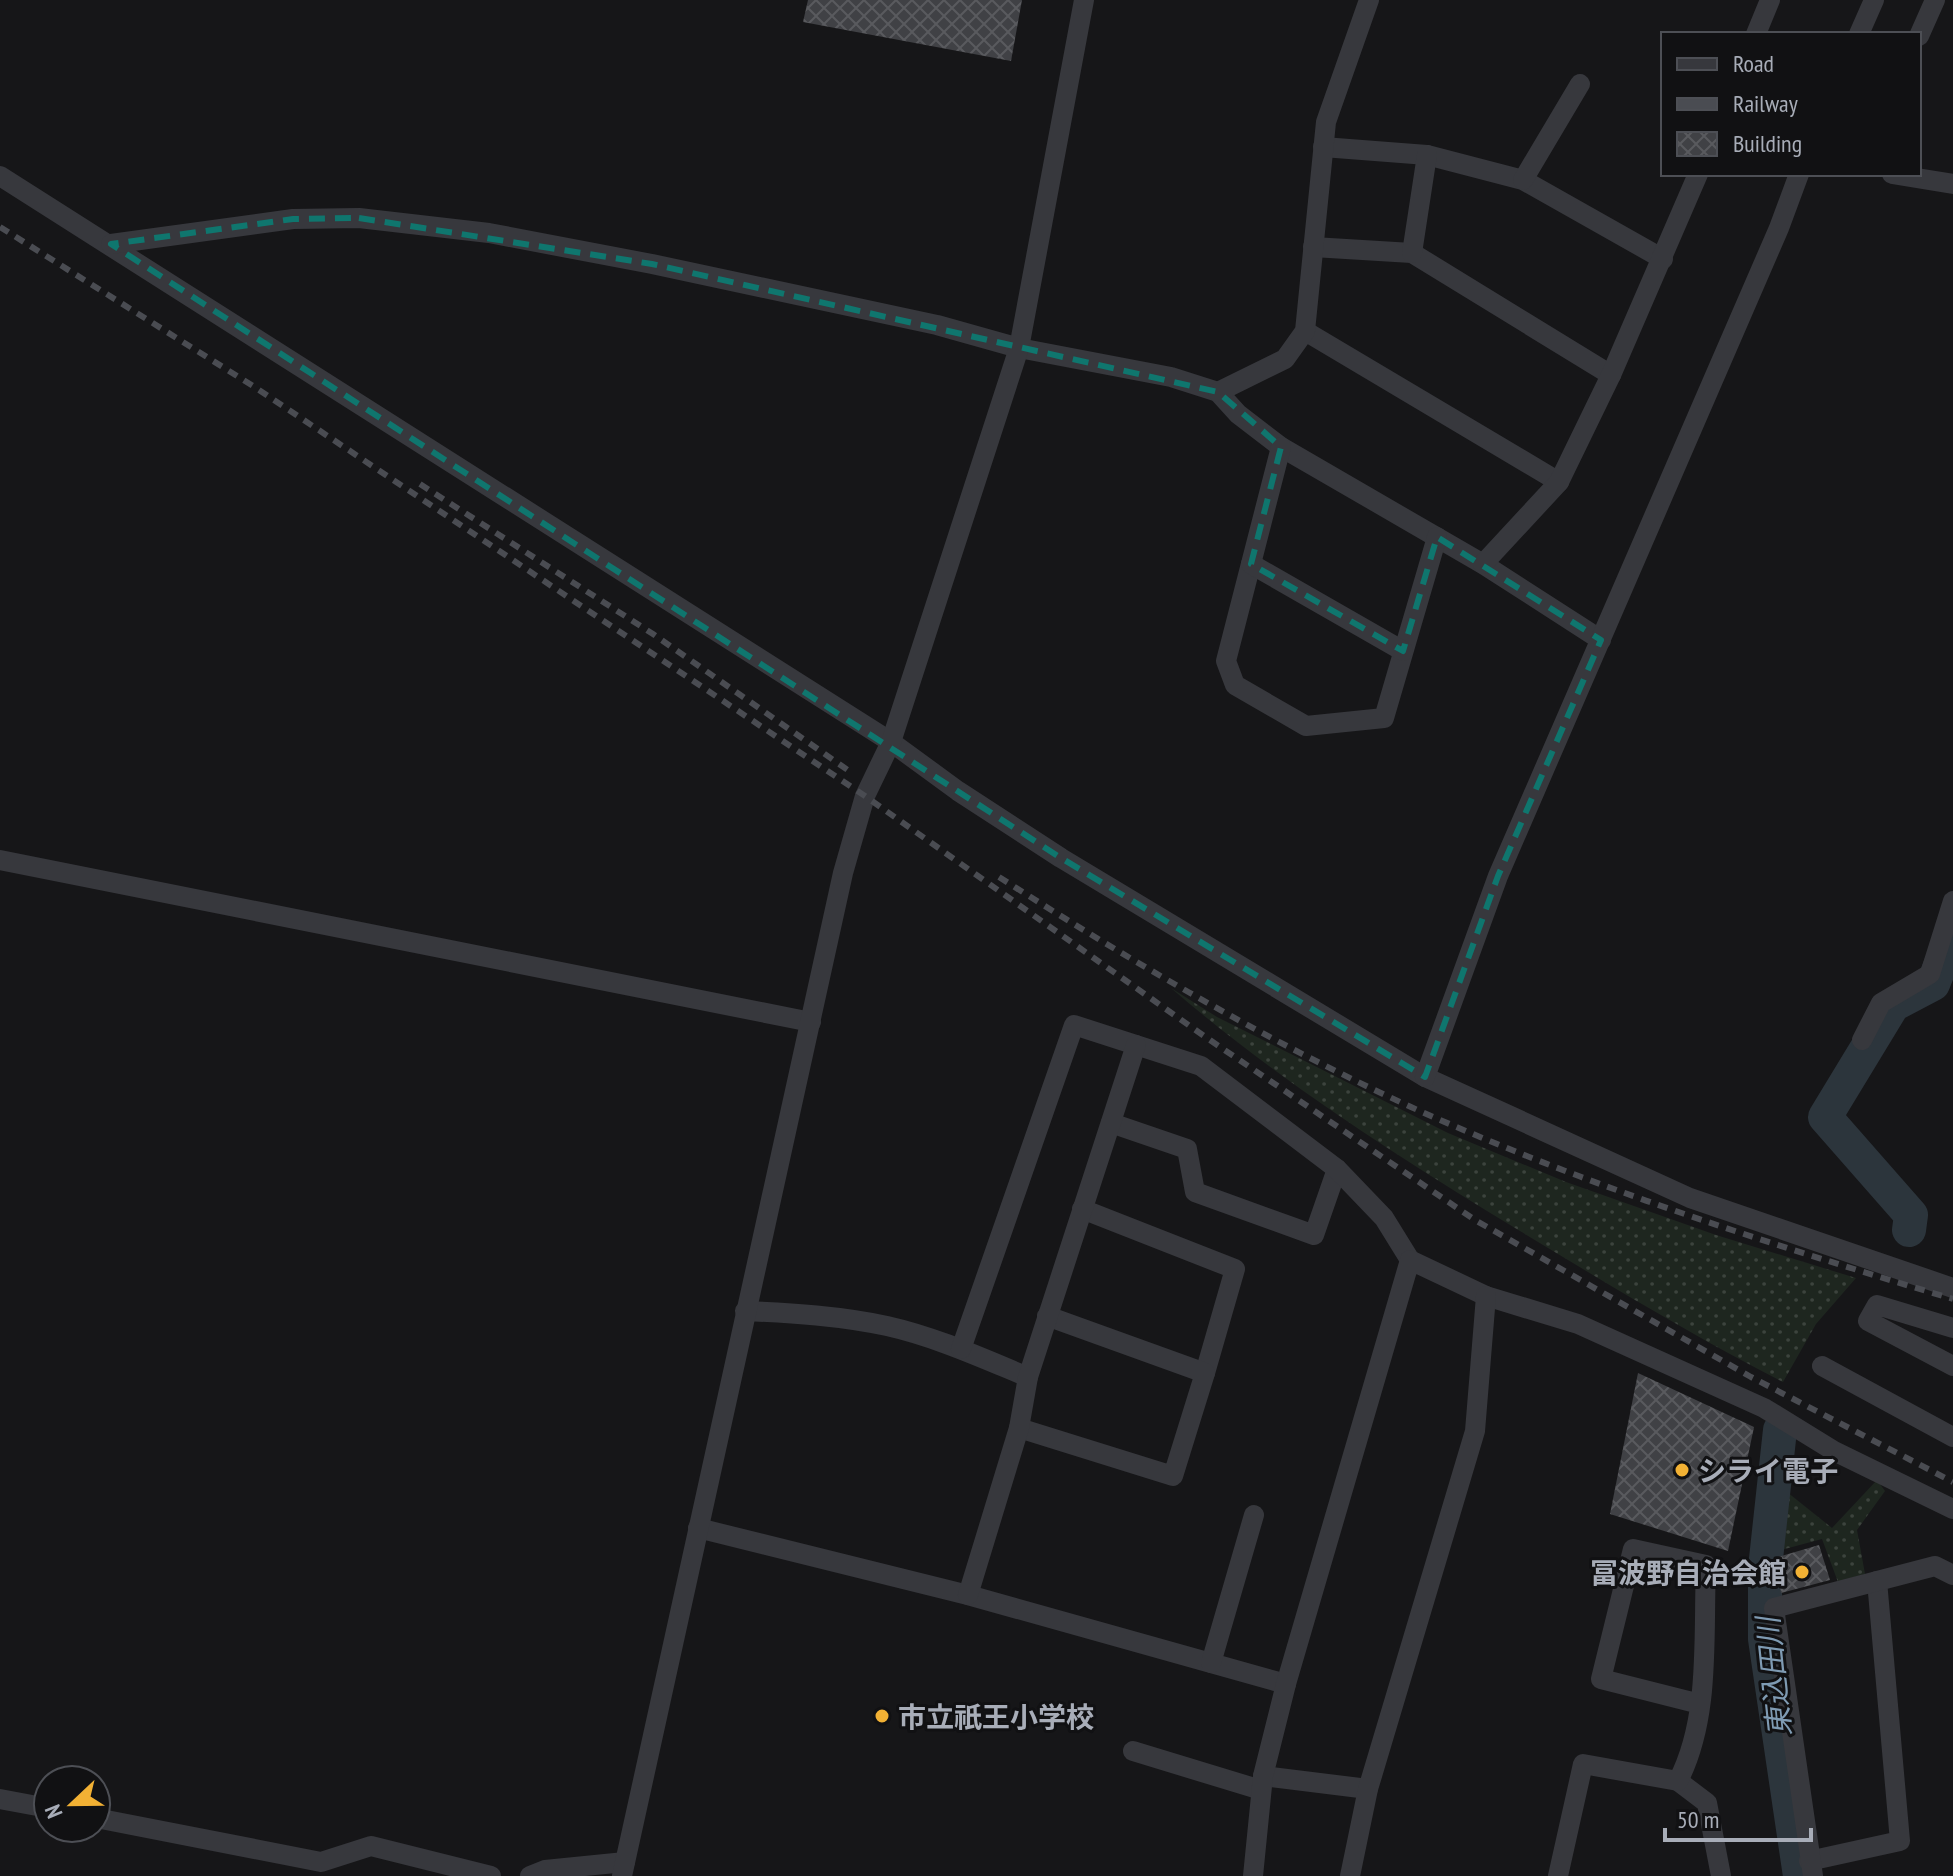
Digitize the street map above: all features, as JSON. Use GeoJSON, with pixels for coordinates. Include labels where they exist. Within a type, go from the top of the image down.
{"type":"FeatureCollection","features":[{"type":"Feature","properties":{"kind":"street"},"geometry":{"type":"LineString","coordinates":[[530,1876],[545,1870],[624,1869],[853,833],[865,796],[891,742],[1019,348],[1084,0]]}},
{"type":"Feature","properties":{"kind":"street"},"geometry":{"type":"LineString","coordinates":[[1218,392],[1285,359],[1305,331],[1326,122],[1369,0]]}},
{"type":"Feature","properties":{"kind":"street"},"geometry":{"type":"LineString","coordinates":[[1757,32],[1770,0]]}},
{"type":"Feature","properties":{"kind":"street"},"geometry":{"type":"LineString","coordinates":[[1860,32],[1874,0]]}},
{"type":"Feature","properties":{"kind":"street"},"geometry":{"type":"LineString","coordinates":[[1921,32],[1935,0]]}},
{"type":"Feature","properties":{"kind":"street"},"geometry":{"type":"LineString","coordinates":[[1523,180],[1580,84]]}},
{"type":"Feature","properties":{"kind":"street"},"geometry":{"type":"LineString","coordinates":[[1323,147],[1427,155],[1523,180],[1663,259]]}},
{"type":"Feature","properties":{"kind":"street"},"geometry":{"type":"LineString","coordinates":[[1412,253],[1427,155]]}},
{"type":"Feature","properties":{"kind":"street"},"geometry":{"type":"LineString","coordinates":[[0,176],[41,205],[111,244],[891,742],[958,791],[1061,858],[1425,1077],[1690,1198],[1953,1288]]}},
{"type":"Feature","properties":{"kind":"street"},"geometry":{"type":"LineString","coordinates":[[1483,564],[1559,482],[1611,375],[1697,176]]}},
{"type":"Feature","properties":{"kind":"street"},"geometry":{"type":"LineString","coordinates":[[1425,1077],[1498,876],[1798,176]]}},
{"type":"Feature","properties":{"kind":"street"},"geometry":{"type":"LineString","coordinates":[[1904,176],[1953,184]]}},
{"type":"Feature","properties":{"kind":"street"},"geometry":{"type":"LineString","coordinates":[[111,244],[293,219],[374,220],[489,233],[652,264],[937,325],[1019,348],[1171,377],[1218,392],[1238,414],[1281,447],[1483,564],[1601,640]]}},
{"type":"Feature","properties":{"kind":"street"},"geometry":{"type":"LineString","coordinates":[[1313,247],[1412,253],[1611,375]]}},
{"type":"Feature","properties":{"kind":"street"},"geometry":{"type":"LineString","coordinates":[[1305,331],[1559,482]]}},
{"type":"Feature","properties":{"kind":"street"},"geometry":{"type":"LineString","coordinates":[[1281,447],[1226,661],[1235,685],[1247,692],[1306,726],[1384,718],[1437,537]]}},
{"type":"Feature","properties":{"kind":"street"},"geometry":{"type":"LineString","coordinates":[[1251,564],[1403,651]]}},
{"type":"Feature","properties":{"kind":"street"},"geometry":{"type":"LineString","coordinates":[[0,860],[811,1022]]}},
{"type":"Feature","properties":{"kind":"street"},"geometry":{"type":"LineString","coordinates":[[1862,1040],[1881,1003],[1930,974],[1953,901]]}},
{"type":"Feature","properties":{"kind":"street"},"geometry":{"type":"LineString","coordinates":[[961,1349],[1074,1025],[1201,1066],[1337,1169],[1384,1218],[1410,1260],[1486,1296],[1578,1324],[1764,1408],[1834,1451],[1953,1509]]}},
{"type":"Feature","properties":{"kind":"street"},"geometry":{"type":"LineString","coordinates":[[968,1595],[1019,1428],[1028,1377],[1136,1045]]}},
{"type":"Feature","properties":{"kind":"street"},"geometry":{"type":"LineString","coordinates":[[1111,1123],[1187,1149],[1195,1192],[1314,1235],[1337,1169]]}},
{"type":"Feature","properties":{"kind":"street"},"geometry":{"type":"LineString","coordinates":[[1019,1428],[1173,1476],[1235,1269],[1082,1209]]}},
{"type":"Feature","properties":{"kind":"street"},"geometry":{"type":"LineString","coordinates":[[1253,1876],[1262,1783],[1286,1684],[1410,1260]]}},
{"type":"Feature","properties":{"kind":"street"},"geometry":{"type":"LineString","coordinates":[[1350,1876],[1368,1789],[1475,1431],[1486,1296]]}},
{"type":"Feature","properties":{"kind":"street"},"geometry":{"type":"LineString","coordinates":[[1953,1328],[1877,1305],[1868,1321],[1953,1366]]}},
{"type":"Feature","properties":{"kind":"street"},"geometry":{"type":"LineString","coordinates":[[745,1311],[810,1313],[889,1326],[961,1349],[1028,1377]]}},
{"type":"Feature","properties":{"kind":"street"},"geometry":{"type":"LineString","coordinates":[[1047,1316],[1205,1373]]}},
{"type":"Feature","properties":{"kind":"street"},"geometry":{"type":"LineString","coordinates":[[1822,1366],[1953,1437]]}},
{"type":"Feature","properties":{"kind":"street"},"geometry":{"type":"LineString","coordinates":[[1211,1663],[1254,1515]]}},
{"type":"Feature","properties":{"kind":"street"},"geometry":{"type":"LineString","coordinates":[[698,1528],[968,1595],[1286,1684]]}},
{"type":"Feature","properties":{"kind":"street"},"geometry":{"type":"LineString","coordinates":[[1678,1781],[1692,1754],[1700,1704],[1706,1565],[1633,1549],[1601,1679],[1700,1704]]}},
{"type":"Feature","properties":{"kind":"street"},"geometry":{"type":"LineString","coordinates":[[1877,1581],[1900,1841],[1811,1868],[1774,1608],[1877,1581],[1935,1566],[1953,1575]]}},
{"type":"Feature","properties":{"kind":"street"},"geometry":{"type":"LineString","coordinates":[[1133,1751],[1262,1783],[1368,1789]]}},
{"type":"Feature","properties":{"kind":"street"},"geometry":{"type":"LineString","coordinates":[[1558,1876],[1583,1764],[1678,1781],[1707,1803],[1721,1876]]}},
{"type":"Feature","properties":{"kind":"street"},"geometry":{"type":"LineString","coordinates":[[0,1799],[32,1805]]}},
{"type":"Feature","properties":{"kind":"street"},"geometry":{"type":"LineString","coordinates":[[112,1821],[321,1862],[371,1846],[491,1876]]}},
{"type":"Feature","properties":{"kind":"highlighted area"},"geometry":{"type":"Polygon","coordinates":[[[359,218],[652,264],[1218,392],[1281,447],[1251,564],[1403,651],[1437,537],[1601,640],[1498,876],[1425,1077],[1061,858],[111,244],[293,219],[359,218]]]}},
{"type":"Feature","properties":{"kind":"shaded area"},"geometry":{"type":"Polygon","coordinates":[[[1171,988],[1217,1017],[1448,1133],[1566,1182],[1716,1235],[1856,1278],[1816,1324],[1783,1382],[1617,1290],[1384,1146],[1254,1055],[1171,988]]]}},
{"type":"Feature","properties":{"kind":"shaded area"},"geometry":{"type":"Polygon","coordinates":[[[1877,1480],[1885,1491],[1857,1530],[1865,1574],[1838,1582],[1822,1539],[1781,1550],[1787,1492],[1832,1528],[1877,1480]]]}},
{"type":"Feature","properties":{"kind":"building"},"geometry":{"type":"Polygon","coordinates":[[[808,0],[1022,0],[1011,61],[803,22],[808,0]]]}},
{"type":"Feature","properties":{"kind":"building","name":"シライ電子"},"geometry":{"type":"Polygon","coordinates":[[[1638,1373],[1754,1427],[1728,1551],[1610,1514],[1638,1373]]]}},
{"type":"Feature","properties":{"kind":"building","name":"冨波野自治会館"},"geometry":{"type":"Polygon","coordinates":[[[1819,1545],[1830,1580],[1781,1593],[1775,1558],[1819,1545]]]}},
{"type":"Feature","properties":{"kind":"waterway","name":"東込田川"},"geometry":{"type":"LineString","coordinates":[[1909,1230],[1911,1215],[1825,1117],[1893,1005],[1933,984],[1950,941]]}},
{"type":"Feature","properties":{"kind":"waterway","name":"東込田川"},"geometry":{"type":"LineString","coordinates":[[1780,1430],[1765,1568],[1765,1639],[1800,1876]]}},
{"type":"Feature","properties":{"kind":"railway"},"geometry":{"type":"LineString","coordinates":[[0,227],[253,386],[865,796],[1204,1036],[1475,1220],[1751,1377],[1953,1482]]}},
{"type":"Feature","properties":{"kind":"railway"},"geometry":{"type":"LineString","coordinates":[[420,484],[653,634],[852,773]]}},
{"type":"Feature","properties":{"kind":"railway"},"geometry":{"type":"LineString","coordinates":[[999,877],[1201,999],[1357,1082],[1411,1107],[1611,1188],[1815,1257],[1953,1299]]}},
{"type":"Feature","properties":{"kind":"place","name":"シライ電子"},"geometry":{"type":"Point","coordinates":[1682,1470]}},
{"type":"Feature","properties":{"kind":"place","name":"冨波野自治会館"},"geometry":{"type":"Point","coordinates":[1802,1572]}},
{"type":"Feature","properties":{"kind":"place","name":"市立祇王小学校"},"geometry":{"type":"Point","coordinates":[882,1716]}}]}
